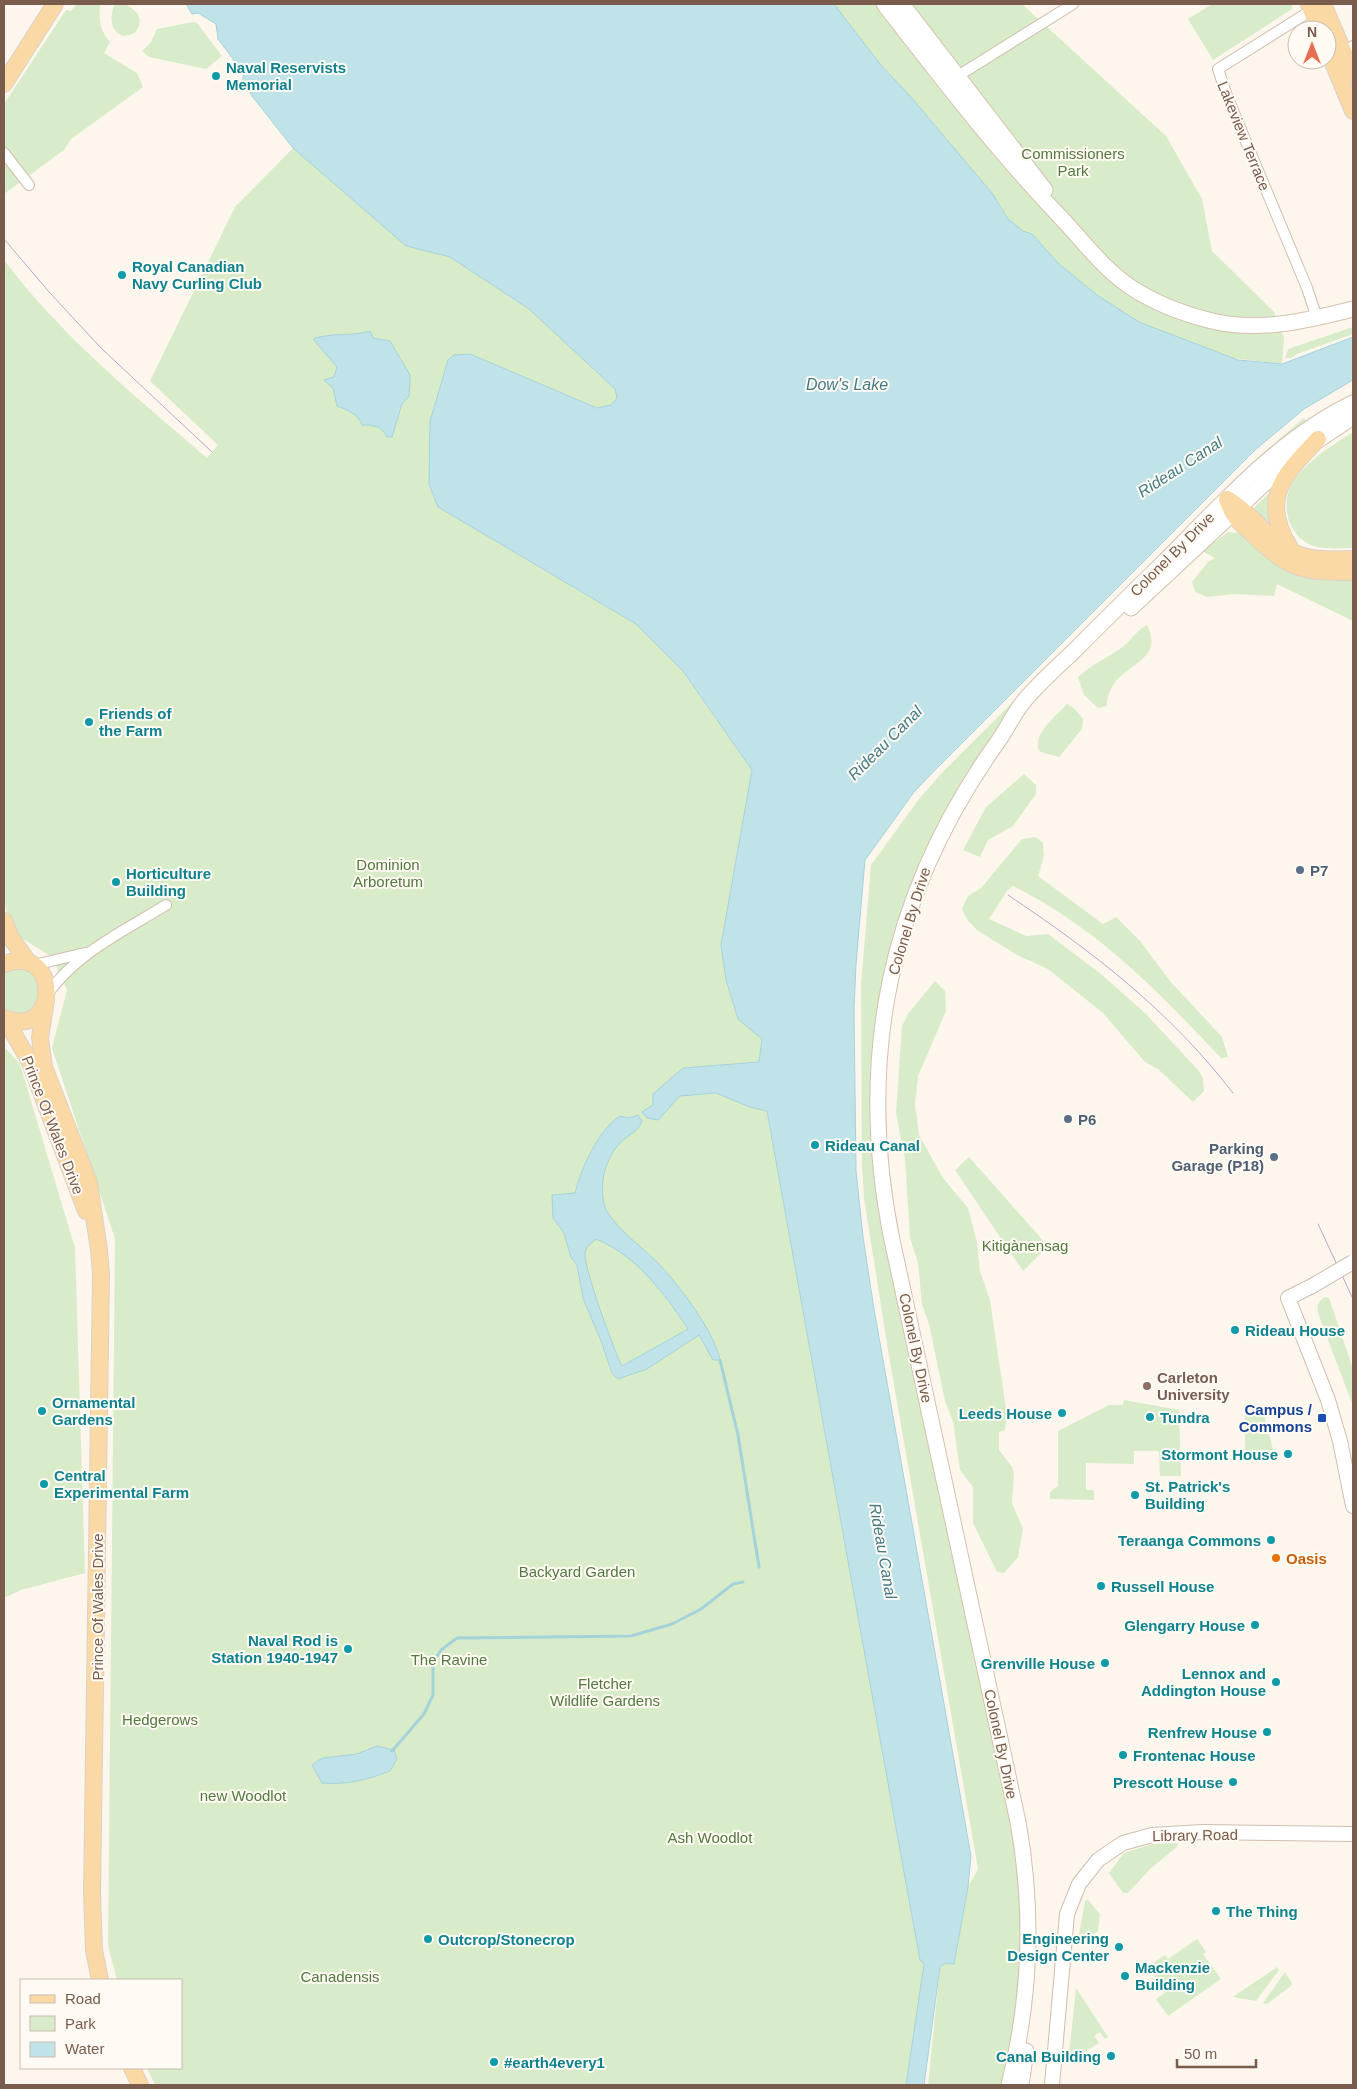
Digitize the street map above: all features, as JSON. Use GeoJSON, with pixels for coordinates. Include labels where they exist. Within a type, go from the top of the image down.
{"type":"FeatureCollection","features":[{"type":"Feature","properties":{"kind":"main road"},"geometry":{"type":"LineString","coordinates":[[4,84],[55,4]]}},
{"type":"Feature","properties":{"kind":"main road"},"geometry":{"type":"LineString","coordinates":[[884,4],[1033,172],[1069,227],[1102,264],[1132,287],[1163,305],[1210,321],[1262,326],[1316,318],[1353,309]]}},
{"type":"Feature","properties":{"kind":"main road"},"geometry":{"type":"LineString","coordinates":[[902,4],[951,80]]}},
{"type":"Feature","properties":{"kind":"main road"},"geometry":{"type":"LineString","coordinates":[[1316,5],[1318,20]]}},
{"type":"Feature","properties":{"kind":"main road"},"geometry":{"type":"LineString","coordinates":[[1316,5],[1353,74]]}},
{"type":"Feature","properties":{"kind":"main road"},"geometry":{"type":"LineString","coordinates":[[1339,51],[1353,111]]}},
{"type":"Feature","properties":{"kind":"main road","name":"Colonel By Drive"},"geometry":{"type":"LineString","coordinates":[[1233,507],[1296,437],[1323,419],[1353,403]]}},
{"type":"Feature","properties":{"kind":"main road","name":"Colonel By Drive"},"geometry":{"type":"LineString","coordinates":[[1021,2085],[1028,2034],[1026,1992],[1028,1906],[1021,1839],[888,1218],[879,1152],[877,1104],[880,1045],[888,989],[901,935],[919,880],[958,800],[1025,700],[1233,507],[1293,457],[1353,418]]}},
{"type":"Feature","properties":{"kind":"main road"},"geometry":{"type":"LineString","coordinates":[[1292,552],[1278,525],[1275,510],[1276,495],[1284,477],[1318,439]]}},
{"type":"Feature","properties":{"kind":"main road"},"geometry":{"type":"LineString","coordinates":[[1233,507],[1292,552],[1318,559],[1353,560]]}},
{"type":"Feature","properties":{"kind":"main road"},"geometry":{"type":"LineString","coordinates":[[1233,507],[1273,554],[1288,564],[1305,570],[1353,572]]}},
{"type":"Feature","properties":{"kind":"main road"},"geometry":{"type":"LineString","coordinates":[[4,921],[11,938],[31,964],[45,978],[47,996],[39,1012],[33,1017],[19,1021],[4,1018]]}},
{"type":"Feature","properties":{"kind":"main road"},"geometry":{"type":"LineString","coordinates":[[4,964],[20,961],[31,964]]}},
{"type":"Feature","properties":{"kind":"main road","name":"Prince Of Wales Drive"},"geometry":{"type":"LineString","coordinates":[[47,996],[40,1038],[44,1067],[89,1184],[101,1274],[92,1893],[94,1950],[100,1979]]}},
{"type":"Feature","properties":{"kind":"main road","name":"Prince Of Wales Drive"},"geometry":{"type":"LineString","coordinates":[[4,1018],[29,1060],[96,1234]]}},
{"type":"Feature","properties":{"kind":"main road","name":"Colonel By Drive"},"geometry":{"type":"LineString","coordinates":[[1009,2085],[1026,1992]]}},
{"type":"Feature","properties":{"kind":"main road"},"geometry":{"type":"LineString","coordinates":[[132,2069],[140,2085]]}},
{"type":"Feature","properties":{"kind":"street"},"geometry":{"type":"LineString","coordinates":[[951,80],[1073,4]]}},
{"type":"Feature","properties":{"kind":"street","name":"Lakeview Terrace"},"geometry":{"type":"LineString","coordinates":[[1316,5],[1218,68],[1222,84],[1307,288],[1316,318]]}},
{"type":"Feature","properties":{"kind":"street"},"geometry":{"type":"LineString","coordinates":[[4,153],[30,185]]}},
{"type":"Feature","properties":{"kind":"street"},"geometry":{"type":"LineString","coordinates":[[47,996],[62,975],[88,952],[166,905]]}},
{"type":"Feature","properties":{"kind":"street"},"geometry":{"type":"LineString","coordinates":[[31,964],[88,952]]}},
{"type":"Feature","properties":{"kind":"street"},"geometry":{"type":"LineString","coordinates":[[1353,1262],[1288,1298],[1333,1415],[1353,1506]]}},
{"type":"Feature","properties":{"kind":"street","name":"Library Road"},"geometry":{"type":"LineString","coordinates":[[1052,2085],[1067,1914],[1083,1878],[1098,1860],[1123,1843],[1152,1835],[1202,1832],[1353,1834]]}},
{"type":"Feature","properties":{"kind":"green space"},"geometry":{"type":"Polygon","coordinates":[[[77,4],[100,4],[100,24],[110,42],[104,53],[137,73],[143,87],[71,139],[64,150],[4,194],[4,104],[66,10],[71,11],[77,4]]]}},
{"type":"Feature","properties":{"kind":"green space"},"geometry":{"type":"Polygon","coordinates":[[[115,4],[126,4],[137,13],[140,24],[135,33],[124,36],[119,34],[113,27],[112,13],[115,4]]]}},
{"type":"Feature","properties":{"kind":"green space","name":"Commissioners Park"},"geometry":{"type":"Polygon","coordinates":[[[834,4],[1022,4],[1166,136],[1202,199],[1212,251],[1274,312],[1284,338],[1282,364],[1232,358],[1184,341],[1139,322],[1097,295],[1058,263],[1032,234],[1023,231],[1008,219],[992,193],[910,96],[880,64],[834,4]]]}},
{"type":"Feature","properties":{"kind":"green space"},"geometry":{"type":"Polygon","coordinates":[[[1212,4],[1292,4],[1292,9],[1213,60],[1188,19],[1212,4]]]}},
{"type":"Feature","properties":{"kind":"green space"},"geometry":{"type":"Polygon","coordinates":[[[193,22],[197,23],[222,56],[206,69],[149,57],[142,51],[151,42],[157,29],[193,22]]]}},
{"type":"Feature","properties":{"kind":"green space","name":"Dominion Arboretum"},"geometry":{"type":"Polygon","coordinates":[[[293,148],[406,246],[450,257],[529,309],[615,389],[617,398],[611,405],[597,408],[470,354],[438,507],[636,624],[683,671],[752,770],[721,945],[726,980],[738,1018],[762,1039],[759,1062],[767,1111],[920,1959],[924,1964],[906,2085],[155,2085],[147,2069],[182,2069],[182,1979],[117,1979],[108,1946],[115,1239],[52,1048],[67,990],[52,957],[15,934],[4,903],[4,260],[26,288],[74,340],[207,458],[218,445],[150,381],[235,207],[293,148]]]}},
{"type":"Feature","properties":{"kind":"green space"},"geometry":{"type":"Polygon","coordinates":[[[1353,327],[1353,334],[1297,354],[1291,358],[1285,358],[1288,349],[1353,327]]]}},
{"type":"Feature","properties":{"kind":"green space"},"geometry":{"type":"Polygon","coordinates":[[[1304,418],[1308,424],[1006,717],[967,774],[935,831],[910,888],[891,946],[879,1005],[873,1067],[873,1132],[878,1201],[1010,1817],[1021,1925],[1020,1991],[1005,2085],[928,2085],[940,1967],[946,1963],[954,1964],[968,1887],[978,1869],[888,1350],[864,1198],[862,1166],[861,985],[871,865],[919,799],[940,775],[1247,467],[1304,418]]]}},
{"type":"Feature","properties":{"kind":"green space"},"geometry":{"type":"Polygon","coordinates":[[[1353,432],[1353,548],[1316,547],[1303,540],[1292,527],[1288,519],[1288,492],[1304,468],[1353,432]]]}},
{"type":"Feature","properties":{"kind":"green space"},"geometry":{"type":"Polygon","coordinates":[[[1272,490],[1278,535],[1252,510],[1272,490]]]}},
{"type":"Feature","properties":{"kind":"green space"},"geometry":{"type":"Polygon","coordinates":[[[1228,532],[1242,533],[1353,575],[1353,621],[1277,584],[1274,596],[1234,594],[1207,597],[1195,592],[1192,582],[1208,562],[1215,558],[1202,551],[1228,532]]]}},
{"type":"Feature","properties":{"kind":"green space"},"geometry":{"type":"Polygon","coordinates":[[[1147,625],[1151,639],[1150,649],[1144,657],[1117,681],[1110,692],[1107,706],[1098,708],[1084,695],[1078,677],[1124,646],[1137,632],[1147,625]]]}},
{"type":"Feature","properties":{"kind":"green space"},"geometry":{"type":"Polygon","coordinates":[[[1067,704],[1074,708],[1083,719],[1082,729],[1059,757],[1040,752],[1038,746],[1042,733],[1051,720],[1067,704]]]}},
{"type":"Feature","properties":{"kind":"green space"},"geometry":{"type":"Polygon","coordinates":[[[1024,774],[1036,785],[1036,794],[1013,826],[988,840],[980,857],[963,850],[986,807],[1024,774]]]}},
{"type":"Feature","properties":{"kind":"green space"},"geometry":{"type":"Polygon","coordinates":[[[1036,837],[1043,843],[1044,856],[1038,876],[1103,924],[1116,917],[1140,941],[1170,981],[1222,1037],[1228,1057],[1221,1058],[1150,985],[1124,962],[1071,920],[1043,902],[1013,886],[1007,891],[989,919],[1026,936],[1048,934],[1101,974],[1145,1013],[1198,1070],[1203,1078],[1204,1091],[1193,1102],[1158,1069],[1145,1062],[1103,1013],[1048,969],[1017,955],[977,930],[968,921],[962,909],[968,896],[981,888],[1022,839],[1036,837]]]}},
{"type":"Feature","properties":{"kind":"green space"},"geometry":{"type":"Polygon","coordinates":[[[10,969],[28,971],[39,986],[42,993],[29,1013],[18,1016],[4,1010],[4,973],[10,969]]]}},
{"type":"Feature","properties":{"kind":"green space"},"geometry":{"type":"Polygon","coordinates":[[[935,981],[945,991],[946,1011],[918,1076],[915,1105],[919,1135],[943,1178],[968,1208],[977,1242],[980,1271],[990,1300],[1007,1416],[1005,1430],[999,1432],[999,1450],[1012,1467],[1014,1474],[1012,1503],[1023,1529],[1018,1557],[1004,1573],[997,1572],[973,1523],[973,1487],[960,1470],[953,1421],[945,1401],[929,1324],[922,1304],[918,1263],[910,1238],[905,1159],[896,1113],[902,1026],[908,1014],[935,981]]]}},
{"type":"Feature","properties":{"kind":"green space","name":"Ornamental Gardens"},"geometry":{"type":"Polygon","coordinates":[[[4,1047],[20,1064],[75,1248],[85,1573],[21,1590],[4,1598],[4,1047]]]}},
{"type":"Feature","properties":{"kind":"green space","name":"Kitigànensag"},"geometry":{"type":"Polygon","coordinates":[[[969,1157],[1048,1246],[1023,1271],[955,1170],[969,1157]]]}},
{"type":"Feature","properties":{"kind":"green space"},"geometry":{"type":"Polygon","coordinates":[[[1325,1297],[1329,1298],[1353,1369],[1353,1406],[1318,1313],[1318,1304],[1325,1297]]]}},
{"type":"Feature","properties":{"kind":"green space"},"geometry":{"type":"Polygon","coordinates":[[[1124,1400],[1179,1410],[1181,1476],[1160,1476],[1159,1451],[1134,1451],[1134,1464],[1086,1463],[1086,1490],[1094,1490],[1094,1500],[1050,1499],[1050,1492],[1058,1486],[1058,1431],[1109,1405],[1123,1405],[1124,1400]]]}},
{"type":"Feature","properties":{"kind":"green space"},"geometry":{"type":"Polygon","coordinates":[[[1245,1415],[1264,1415],[1275,1457],[1261,1459],[1260,1455],[1245,1457],[1245,1415]]]}},
{"type":"Feature","properties":{"kind":"green space"},"geometry":{"type":"Polygon","coordinates":[[[1178,1843],[1177,1847],[1150,1869],[1128,1893],[1123,1893],[1109,1873],[1124,1853],[1152,1844],[1178,1843]]]}},
{"type":"Feature","properties":{"kind":"green space"},"geometry":{"type":"Polygon","coordinates":[[[1088,1900],[1100,1914],[1098,1931],[1077,1946],[1085,1901],[1088,1900]]]}},
{"type":"Feature","properties":{"kind":"green space"},"geometry":{"type":"Polygon","coordinates":[[[1197,1939],[1206,1952],[1203,1954],[1221,1979],[1168,2016],[1156,1999],[1166,1992],[1148,1966],[1165,1955],[1168,1959],[1197,1939]]]}},
{"type":"Feature","properties":{"kind":"green space"},"geometry":{"type":"Polygon","coordinates":[[[1277,1967],[1279,1970],[1256,2001],[1233,1997],[1277,1967]]]}},
{"type":"Feature","properties":{"kind":"green space"},"geometry":{"type":"Polygon","coordinates":[[[1285,1972],[1292,1983],[1291,1986],[1267,2004],[1263,2003],[1285,1972]]]}},
{"type":"Feature","properties":{"kind":"green space"},"geometry":{"type":"Polygon","coordinates":[[[1076,1988],[1108,2037],[1105,2039],[1100,2032],[1094,2036],[1099,2043],[1072,2060],[1069,2056],[1076,1988]]]}},
{"type":"Feature","properties":{"kind":"water","name":"Dow's Lake"},"geometry":{"type":"Polygon","coordinates":[[[186,4],[834,4],[880,64],[910,96],[992,193],[1008,219],[1023,231],[1032,234],[1058,263],[1097,295],[1139,322],[1238,360],[1282,364],[1353,337],[1353,380],[1304,409],[1255,450],[914,792],[865,860],[854,1009],[856,1171],[863,1237],[874,1309],[971,1856],[968,1887],[954,1964],[946,1963],[940,1967],[924,2085],[906,2085],[924,1964],[920,1960],[767,1111],[750,1107],[716,1093],[680,1096],[658,1120],[647,1118],[642,1112],[653,1105],[653,1094],[683,1068],[759,1062],[762,1039],[738,1019],[726,980],[721,945],[752,770],[683,671],[636,624],[438,507],[429,484],[430,421],[448,360],[454,355],[470,354],[597,408],[611,405],[617,398],[615,389],[529,309],[450,257],[406,246],[293,148],[252,96],[243,81],[243,72],[218,39],[216,24],[198,13],[192,14],[186,4]]]}},
{"type":"Feature","properties":{"kind":"water"},"geometry":{"type":"Polygon","coordinates":[[[370,331],[373,338],[390,341],[410,375],[409,396],[402,404],[392,437],[387,437],[383,430],[377,427],[362,425],[355,415],[337,406],[333,388],[324,380],[334,377],[337,367],[313,339],[370,331]]]}},
{"type":"Feature","properties":{"kind":"water"},"geometry":{"type":"Polygon","coordinates":[[[638,1115],[642,1121],[636,1130],[617,1146],[607,1164],[603,1180],[606,1209],[618,1225],[663,1268],[683,1292],[711,1335],[720,1360],[713,1360],[699,1335],[647,1369],[618,1379],[612,1373],[583,1298],[577,1265],[571,1257],[564,1233],[553,1218],[552,1195],[575,1193],[581,1173],[598,1140],[612,1122],[620,1116],[629,1118],[638,1115]],[[596,1239],[587,1248],[585,1254],[594,1292],[622,1366],[688,1329],[659,1289],[637,1265],[611,1246],[596,1239]]]}},
{"type":"Feature","properties":{"kind":"water"},"geometry":{"type":"Polygon","coordinates":[[[377,1746],[394,1750],[397,1759],[390,1771],[373,1777],[357,1781],[322,1783],[312,1765],[322,1758],[357,1754],[377,1746]]]}},
{"type":"Feature","properties":{"kind":"waterway"},"geometry":{"type":"LineString","coordinates":[[720,1360],[738,1435],[759,1567]]}},
{"type":"Feature","properties":{"kind":"waterway"},"geometry":{"type":"LineString","coordinates":[[392,1751],[424,1714],[433,1695],[433,1662],[441,1650],[457,1638],[631,1636],[672,1624],[701,1609],[733,1584],[743,1582]]}},
{"type":"Feature","properties":{"kind":"tram line"},"geometry":{"type":"LineString","coordinates":[[4,239],[50,293],[101,348],[212,452]]}},
{"type":"Feature","properties":{"kind":"tram line"},"geometry":{"type":"LineString","coordinates":[[1008,895],[1070,938],[1128,984],[1183,1035],[1233,1093]]}},
{"type":"Feature","properties":{"kind":"tram line"},"geometry":{"type":"LineString","coordinates":[[1318,1224],[1353,1299]]}},
{"type":"Feature","properties":{"kind":"place","name":"Naval Reservists Memorial"},"geometry":{"type":"Point","coordinates":[216,76]}},
{"type":"Feature","properties":{"kind":"place","name":"Royal Canadian Navy Curling Club"},"geometry":{"type":"Point","coordinates":[122,275]}},
{"type":"Feature","properties":{"kind":"place","name":"Friends of the Farm"},"geometry":{"type":"Point","coordinates":[89,722]}},
{"type":"Feature","properties":{"kind":"place","name":"P7"},"geometry":{"type":"Point","coordinates":[1300,870]}},
{"type":"Feature","properties":{"kind":"place","name":"Horticulture Building"},"geometry":{"type":"Point","coordinates":[116,882]}},
{"type":"Feature","properties":{"kind":"place","name":"P6"},"geometry":{"type":"Point","coordinates":[1068,1119]}},
{"type":"Feature","properties":{"kind":"place","name":"Rideau Canal"},"geometry":{"type":"Point","coordinates":[815,1145]}},
{"type":"Feature","properties":{"kind":"place","name":"Parking Garage (P18)"},"geometry":{"type":"Point","coordinates":[1274,1157]}},
{"type":"Feature","properties":{"kind":"place","name":"Rideau House"},"geometry":{"type":"Point","coordinates":[1235,1330]}},
{"type":"Feature","properties":{"kind":"place","name":"Carleton University"},"geometry":{"type":"Point","coordinates":[1147,1386]}},
{"type":"Feature","properties":{"kind":"place","name":"Ornamental Gardens"},"geometry":{"type":"Point","coordinates":[42,1411]}},
{"type":"Feature","properties":{"kind":"place","name":"Leeds House"},"geometry":{"type":"Point","coordinates":[1062,1413]}},
{"type":"Feature","properties":{"kind":"place","name":"Tundra"},"geometry":{"type":"Point","coordinates":[1150,1417]}},
{"type":"Feature","properties":{"kind":"place","name":"Campus / Commons"},"geometry":{"type":"Point","coordinates":[1322,1418]}},
{"type":"Feature","properties":{"kind":"place","name":"Stormont House"},"geometry":{"type":"Point","coordinates":[1288,1454]}},
{"type":"Feature","properties":{"kind":"place","name":"Central Experimental Farm"},"geometry":{"type":"Point","coordinates":[44,1484]}},
{"type":"Feature","properties":{"kind":"place","name":"St. Patrick's Building"},"geometry":{"type":"Point","coordinates":[1135,1495]}},
{"type":"Feature","properties":{"kind":"place","name":"Teraanga Commons"},"geometry":{"type":"Point","coordinates":[1271,1540]}},
{"type":"Feature","properties":{"kind":"place","name":"Oasis"},"geometry":{"type":"Point","coordinates":[1276,1558]}},
{"type":"Feature","properties":{"kind":"place","name":"Russell House"},"geometry":{"type":"Point","coordinates":[1101,1586]}},
{"type":"Feature","properties":{"kind":"place","name":"Glengarry House"},"geometry":{"type":"Point","coordinates":[1255,1625]}},
{"type":"Feature","properties":{"kind":"place","name":"Naval Rod is Station 1940-1947"},"geometry":{"type":"Point","coordinates":[348,1649]}},
{"type":"Feature","properties":{"kind":"place","name":"Grenville House"},"geometry":{"type":"Point","coordinates":[1105,1663]}},
{"type":"Feature","properties":{"kind":"place","name":"Lennox and Addington House"},"geometry":{"type":"Point","coordinates":[1276,1682]}},
{"type":"Feature","properties":{"kind":"place","name":"Renfrew House"},"geometry":{"type":"Point","coordinates":[1267,1732]}},
{"type":"Feature","properties":{"kind":"place","name":"Frontenac House"},"geometry":{"type":"Point","coordinates":[1123,1755]}},
{"type":"Feature","properties":{"kind":"place","name":"Prescott House"},"geometry":{"type":"Point","coordinates":[1233,1782]}},
{"type":"Feature","properties":{"kind":"place","name":"The Thing"},"geometry":{"type":"Point","coordinates":[1216,1911]}},
{"type":"Feature","properties":{"kind":"place","name":"Outcrop/Stonecrop"},"geometry":{"type":"Point","coordinates":[428,1939]}},
{"type":"Feature","properties":{"kind":"place","name":"Engineering Design Center"},"geometry":{"type":"Point","coordinates":[1119,1947]}},
{"type":"Feature","properties":{"kind":"place","name":"Mackenzie Building"},"geometry":{"type":"Point","coordinates":[1125,1976]}},
{"type":"Feature","properties":{"kind":"place","name":"Canal Building"},"geometry":{"type":"Point","coordinates":[1111,2056]}},
{"type":"Feature","properties":{"kind":"place","name":"#earth4every1"},"geometry":{"type":"Point","coordinates":[494,2062]}},
{"type":"Feature","properties":{"kind":"park label","name":"Backyard Garden"},"geometry":{"type":"Point","coordinates":[577,1571]}},
{"type":"Feature","properties":{"kind":"park label","name":"The Ravine"},"geometry":{"type":"Point","coordinates":[449,1659]}},
{"type":"Feature","properties":{"kind":"park label","name":"Fletcher Wildlife Gardens"},"geometry":{"type":"Point","coordinates":[605,1692]}},
{"type":"Feature","properties":{"kind":"park label","name":"Hedgerows"},"geometry":{"type":"Point","coordinates":[160,1719]}},
{"type":"Feature","properties":{"kind":"park label","name":"new Woodlot"},"geometry":{"type":"Point","coordinates":[243,1795]}},
{"type":"Feature","properties":{"kind":"park label","name":"Ash Woodlot"},"geometry":{"type":"Point","coordinates":[710,1837]}},
{"type":"Feature","properties":{"kind":"park label","name":"Canadensis"},"geometry":{"type":"Point","coordinates":[340,1976]}}]}
